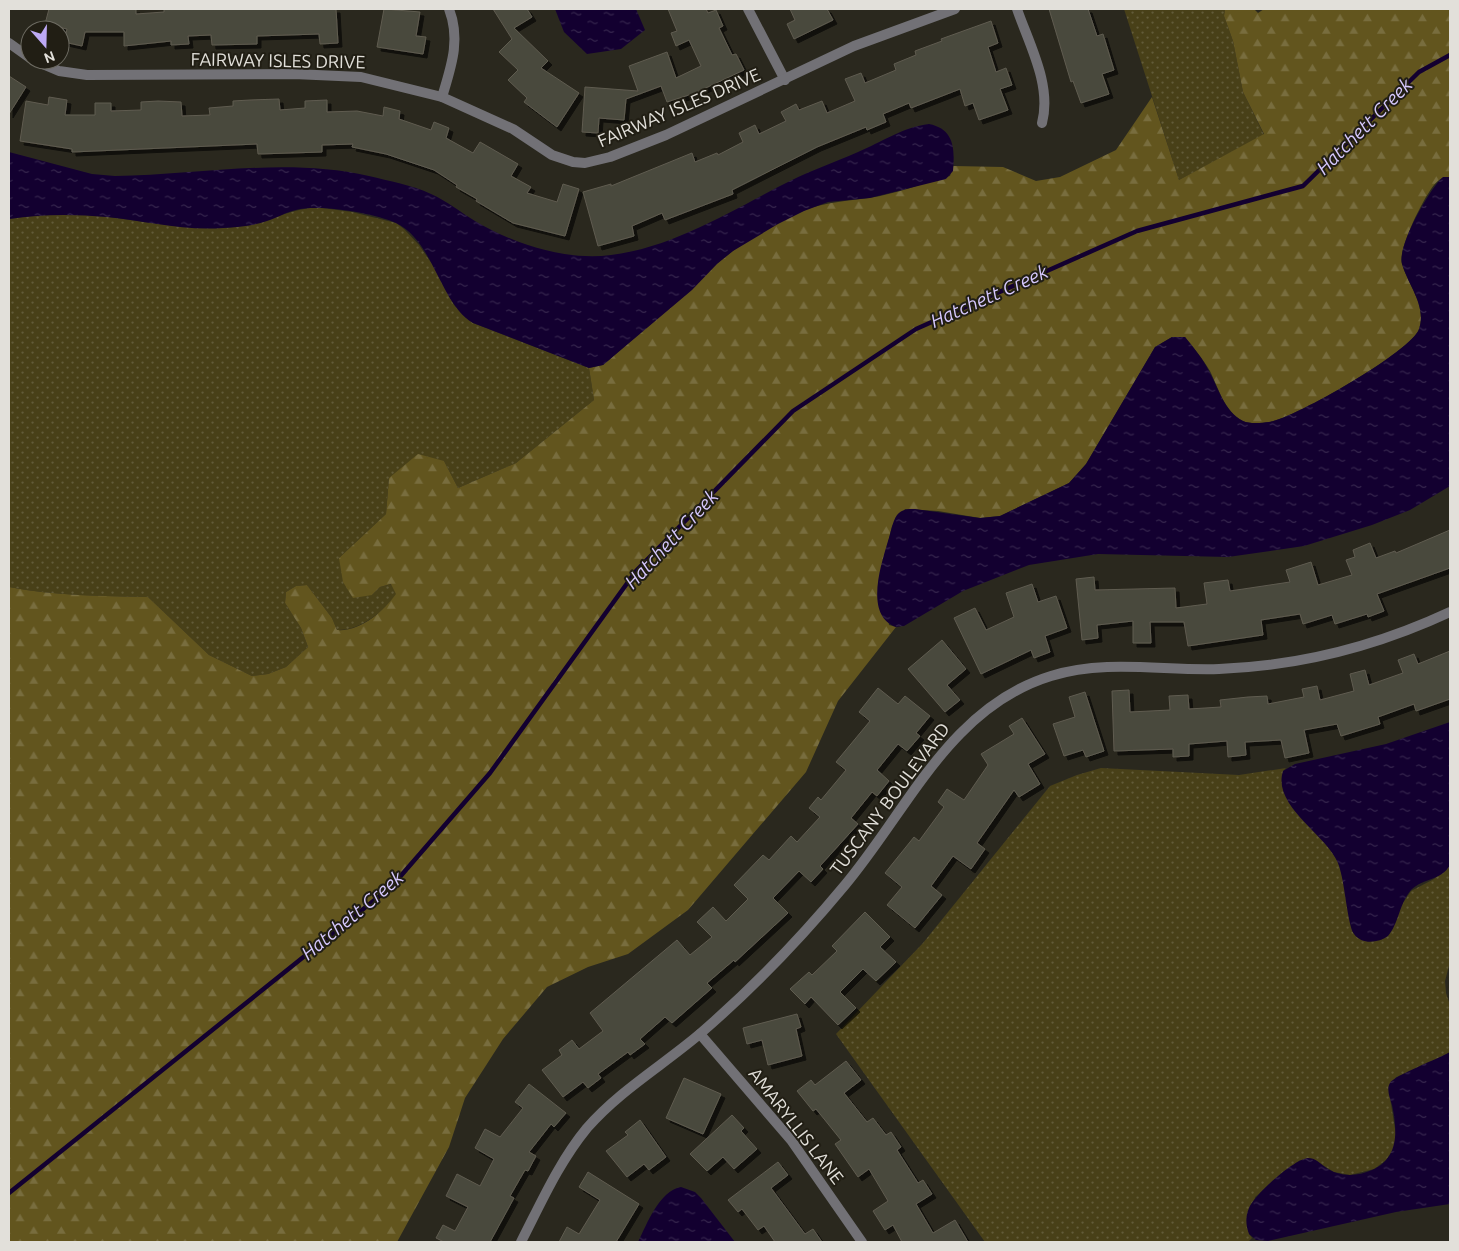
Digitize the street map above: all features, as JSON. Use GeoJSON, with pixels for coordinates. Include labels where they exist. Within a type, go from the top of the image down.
{"type":"FeatureCollection","features":[{"type":"Feature","properties":{"kind":"street"},"geometry":{"type":"LineString","coordinates":[[442,97],[455,48],[454,27],[449,9]]}},
{"type":"Feature","properties":{"kind":"street"},"geometry":{"type":"LineString","coordinates":[[748,9],[785,80]]}},
{"type":"Feature","properties":{"kind":"street","name":"FAIRWAY ISLES DRIVE"},"geometry":{"type":"LineString","coordinates":[[57,70],[87,75],[348,75],[384,81],[442,97],[513,130],[552,155],[573,162],[585,163],[610,157],[666,135],[875,37],[955,9]]}},
{"type":"Feature","properties":{"kind":"street"},"geometry":{"type":"LineString","coordinates":[[1017,9],[1042,85],[1045,105],[1042,123]]}},
{"type":"Feature","properties":{"kind":"street","name":"FAIRWAY ISLES DRIVE"},"geometry":{"type":"LineString","coordinates":[[9,44],[20,52]]}},
{"type":"Feature","properties":{"kind":"street","name":"TUSCANY BOULEVARD"},"geometry":{"type":"LineString","coordinates":[[521,1242],[563,1163],[588,1127],[619,1098],[700,1034],[787,951],[845,885],[893,822],[939,756],[958,733],[1003,697],[1051,676],[1095,668],[1219,669],[1252,667],[1318,657],[1382,640],[1450,612]]}},
{"type":"Feature","properties":{"kind":"street","name":"AMARYLLIS LANE"},"geometry":{"type":"LineString","coordinates":[[700,1034],[790,1140],[862,1242]]}},
{"type":"Feature","properties":{"kind":"shaded area"},"geometry":{"type":"Polygon","coordinates":[[[1124,9],[1225,9],[1224,16],[1233,41],[1243,92],[1264,135],[1179,180],[1124,9]]]}},
{"type":"Feature","properties":{"kind":"shaded area"},"geometry":{"type":"Polygon","coordinates":[[[315,207],[352,212],[396,223],[419,245],[432,264],[454,305],[473,323],[589,368],[594,400],[516,463],[458,488],[444,461],[389,478],[386,514],[339,558],[372,595],[380,587],[392,584],[397,594],[385,607],[363,624],[337,630],[332,618],[307,585],[296,586],[286,592],[285,603],[301,628],[308,647],[286,667],[268,674],[252,676],[209,655],[148,597],[61,594],[9,587],[9,219],[49,214],[73,214],[182,227],[218,228],[255,223],[290,212],[315,207]]]}},
{"type":"Feature","properties":{"kind":"shaded area"},"geometry":{"type":"Polygon","coordinates":[[[1101,768],[1239,775],[1286,768],[1283,771],[1294,810],[1327,843],[1338,862],[1346,890],[1352,931],[1359,938],[1368,941],[1381,940],[1392,930],[1401,906],[1411,891],[1434,879],[1450,865],[1450,962],[1445,981],[1450,1005],[1450,1052],[1431,1063],[1396,1077],[1389,1092],[1396,1135],[1394,1148],[1386,1160],[1374,1169],[1350,1175],[1334,1172],[1316,1161],[1300,1160],[1255,1197],[1249,1234],[1252,1238],[1248,1242],[985,1242],[836,1034],[923,943],[1050,786],[1101,768]]]}},
{"type":"Feature","properties":{"kind":"green space"},"geometry":{"type":"Polygon","coordinates":[[[1225,9],[1254,9],[1258,13],[1264,9],[1450,9],[1450,177],[1439,180],[1434,185],[1412,224],[1403,247],[1402,264],[1421,312],[1419,329],[1412,339],[1350,383],[1302,409],[1269,422],[1249,423],[1236,417],[1231,412],[1210,371],[1185,337],[1172,337],[1155,347],[1086,464],[1069,483],[1000,516],[980,518],[938,511],[905,509],[892,526],[880,576],[889,625],[896,627],[838,701],[806,772],[688,910],[628,954],[588,967],[547,987],[503,1039],[465,1098],[449,1147],[397,1242],[9,1242],[9,587],[61,594],[148,597],[209,655],[252,676],[268,674],[286,667],[308,647],[301,628],[285,603],[286,592],[296,586],[307,585],[332,618],[337,630],[346,630],[363,624],[385,607],[396,594],[391,584],[380,587],[372,595],[353,598],[343,582],[339,558],[386,514],[389,478],[418,454],[444,461],[458,488],[516,463],[594,400],[589,368],[603,365],[701,276],[725,257],[777,223],[813,207],[879,196],[950,176],[953,166],[1003,167],[1036,181],[1060,177],[1116,150],[1152,97],[1179,180],[1264,134],[1243,92],[1233,41],[1224,16],[1225,9]]]}},
{"type":"Feature","properties":{"kind":"water"},"geometry":{"type":"Polygon","coordinates":[[[555,9],[636,9],[645,30],[621,49],[587,54],[564,32],[555,9]]]}},
{"type":"Feature","properties":{"kind":"water"},"geometry":{"type":"Polygon","coordinates":[[[929,124],[944,130],[953,147],[953,171],[946,179],[870,198],[828,202],[778,224],[733,251],[717,264],[692,290],[603,365],[589,368],[473,323],[452,302],[428,258],[409,232],[386,219],[346,210],[306,208],[256,224],[208,229],[82,215],[46,215],[9,219],[9,152],[92,174],[115,176],[242,168],[306,168],[369,176],[416,188],[443,200],[475,221],[506,237],[541,249],[576,255],[611,255],[635,251],[681,235],[726,215],[807,173],[910,128],[929,124]]]}},
{"type":"Feature","properties":{"kind":"water"},"geometry":{"type":"Polygon","coordinates":[[[1443,177],[1450,177],[1450,486],[1410,510],[1372,525],[1304,546],[1228,557],[1098,554],[1029,565],[963,591],[904,626],[896,627],[886,621],[880,612],[877,588],[885,551],[894,521],[899,513],[915,509],[980,518],[1000,516],[1069,483],[1086,464],[1155,347],[1172,337],[1185,337],[1204,362],[1231,412],[1243,421],[1252,423],[1269,422],[1302,409],[1350,383],[1396,352],[1412,339],[1419,329],[1421,320],[1419,304],[1402,264],[1404,245],[1423,205],[1443,177]]]}},
{"type":"Feature","properties":{"kind":"water"},"geometry":{"type":"Polygon","coordinates":[[[1450,722],[1450,865],[1442,874],[1421,883],[1411,890],[1388,936],[1370,942],[1361,940],[1357,938],[1352,929],[1338,863],[1322,841],[1292,808],[1285,796],[1282,784],[1283,771],[1295,764],[1386,744],[1450,722]]]}},
{"type":"Feature","properties":{"kind":"water"},"geometry":{"type":"Polygon","coordinates":[[[1450,1052],[1450,1204],[1396,1212],[1268,1241],[1256,1240],[1249,1234],[1246,1218],[1252,1202],[1275,1178],[1294,1164],[1308,1158],[1313,1159],[1336,1173],[1348,1175],[1366,1172],[1381,1165],[1388,1158],[1392,1150],[1395,1133],[1392,1105],[1388,1091],[1390,1083],[1399,1076],[1450,1052]]]}},
{"type":"Feature","properties":{"kind":"water"},"geometry":{"type":"Polygon","coordinates":[[[681,1187],[695,1192],[701,1198],[735,1242],[638,1242],[660,1201],[673,1190],[681,1187]]]}},
{"type":"Feature","properties":{"kind":"building"},"geometry":{"type":"Polygon","coordinates":[[[49,9],[136,9],[136,14],[164,12],[164,9],[336,9],[338,43],[320,44],[319,34],[257,36],[257,44],[212,45],[211,35],[188,36],[189,44],[171,45],[171,41],[124,46],[124,32],[85,32],[82,46],[70,43],[70,20],[46,20],[49,9]]]}},
{"type":"Feature","properties":{"kind":"building"},"geometry":{"type":"Polygon","coordinates":[[[384,9],[420,12],[416,36],[426,37],[423,54],[377,47],[384,9]]]}},
{"type":"Feature","properties":{"kind":"building"},"geometry":{"type":"Polygon","coordinates":[[[493,9],[527,9],[532,17],[514,28],[548,61],[541,68],[579,93],[557,127],[524,102],[527,98],[508,80],[518,70],[499,52],[512,39],[493,9]]]}},
{"type":"Feature","properties":{"kind":"building"},"geometry":{"type":"Polygon","coordinates":[[[668,9],[706,9],[708,13],[716,10],[723,26],[719,28],[732,55],[736,54],[744,70],[695,93],[667,102],[661,86],[626,99],[624,120],[599,118],[598,133],[582,132],[585,87],[638,91],[629,66],[667,52],[676,78],[701,66],[689,40],[676,46],[671,33],[677,31],[668,9]]]}},
{"type":"Feature","properties":{"kind":"building"},"geometry":{"type":"Polygon","coordinates":[[[790,9],[827,9],[833,20],[794,39],[787,24],[795,20],[790,9]]]}},
{"type":"Feature","properties":{"kind":"building"},"geometry":{"type":"Polygon","coordinates":[[[1049,9],[1088,9],[1097,36],[1103,34],[1114,70],[1102,74],[1109,94],[1081,103],[1073,81],[1071,82],[1049,9]]]}},
{"type":"Feature","properties":{"kind":"building"},"geometry":{"type":"Polygon","coordinates":[[[991,21],[998,43],[988,47],[996,72],[1006,68],[1012,85],[1000,89],[1008,110],[979,120],[973,103],[965,106],[960,89],[911,108],[909,103],[883,114],[886,122],[867,130],[866,127],[817,147],[732,190],[733,194],[665,220],[662,213],[632,226],[634,236],[598,246],[583,192],[611,184],[611,186],[692,153],[695,162],[717,153],[718,155],[743,142],[739,133],[755,125],[759,134],[786,121],[781,112],[796,104],[799,110],[822,101],[827,113],[855,101],[845,79],[861,73],[865,83],[896,70],[894,64],[916,55],[915,51],[942,41],[941,39],[991,21]]]}},
{"type":"Feature","properties":{"kind":"building"},"geometry":{"type":"Polygon","coordinates":[[[9,76],[26,87],[9,114],[9,76]]]}},
{"type":"Feature","properties":{"kind":"building"},"geometry":{"type":"Polygon","coordinates":[[[49,97],[67,100],[65,115],[95,115],[95,103],[111,103],[111,111],[141,110],[141,102],[158,101],[181,102],[182,116],[210,115],[209,108],[233,106],[233,101],[250,100],[279,99],[280,110],[305,108],[305,101],[327,100],[327,112],[357,111],[383,116],[384,107],[400,111],[399,119],[431,130],[434,122],[449,128],[446,138],[473,153],[480,142],[518,164],[511,176],[531,187],[527,193],[557,202],[563,184],[579,189],[565,236],[513,223],[476,201],[477,199],[456,187],[457,185],[434,170],[386,154],[352,147],[353,144],[322,145],[322,152],[258,154],[257,144],[72,152],[72,149],[20,141],[26,101],[48,105],[49,97]]]}},
{"type":"Feature","properties":{"kind":"building"},"geometry":{"type":"Polygon","coordinates":[[[1450,530],[1450,568],[1377,594],[1384,611],[1368,617],[1367,614],[1335,624],[1332,615],[1303,624],[1300,614],[1261,620],[1263,635],[1188,646],[1184,622],[1150,622],[1151,643],[1133,643],[1133,621],[1097,625],[1098,638],[1082,640],[1076,579],[1094,577],[1095,590],[1175,588],[1176,608],[1207,604],[1204,583],[1228,580],[1230,591],[1290,582],[1286,570],[1311,562],[1318,585],[1352,575],[1346,560],[1355,557],[1353,550],[1370,543],[1376,558],[1395,551],[1396,553],[1450,530]]]}},
{"type":"Feature","properties":{"kind":"building"},"geometry":{"type":"Polygon","coordinates":[[[1032,584],[1038,602],[1056,596],[1067,628],[1045,636],[1050,652],[1034,658],[1031,650],[981,674],[954,618],[975,608],[986,630],[1014,617],[1006,593],[1032,584]]]}},
{"type":"Feature","properties":{"kind":"building"},"geometry":{"type":"Polygon","coordinates":[[[942,640],[966,669],[947,685],[960,700],[945,712],[908,669],[942,640]]]}},
{"type":"Feature","properties":{"kind":"building"},"geometry":{"type":"Polygon","coordinates":[[[1450,651],[1450,699],[1416,711],[1414,704],[1378,717],[1380,724],[1341,736],[1337,724],[1304,730],[1309,753],[1285,758],[1281,740],[1245,742],[1246,755],[1228,757],[1227,741],[1189,744],[1189,756],[1173,757],[1173,749],[1114,751],[1112,691],[1129,690],[1130,712],[1170,710],[1169,696],[1188,695],[1189,709],[1221,707],[1220,700],[1248,697],[1267,696],[1268,704],[1304,697],[1302,689],[1317,686],[1320,700],[1354,691],[1350,674],[1365,670],[1369,685],[1403,673],[1398,660],[1414,654],[1418,664],[1450,651]]]}},
{"type":"Feature","properties":{"kind":"building"},"geometry":{"type":"Polygon","coordinates":[[[878,688],[898,704],[905,696],[930,716],[916,733],[920,736],[907,751],[898,744],[877,770],[889,781],[877,796],[872,792],[851,818],[858,824],[820,866],[823,869],[811,882],[799,871],[773,898],[788,913],[735,962],[734,960],[707,983],[712,988],[672,1023],[665,1017],[640,1039],[645,1044],[630,1055],[628,1052],[598,1074],[601,1078],[588,1088],[583,1082],[563,1097],[542,1070],[562,1055],[559,1050],[572,1040],[579,1049],[603,1031],[590,1013],[677,940],[690,955],[712,937],[697,922],[713,907],[726,921],[748,899],[734,885],[763,855],[769,860],[791,836],[797,842],[820,817],[809,808],[818,797],[821,800],[846,770],[836,762],[870,721],[859,712],[878,688]]]}},
{"type":"Feature","properties":{"kind":"building"},"geometry":{"type":"Polygon","coordinates":[[[1085,692],[1104,751],[1086,757],[1083,750],[1064,756],[1053,724],[1075,717],[1069,697],[1085,692]]]}},
{"type":"Feature","properties":{"kind":"building"},"geometry":{"type":"Polygon","coordinates":[[[1022,718],[1045,754],[1028,764],[1040,784],[1019,797],[1014,790],[977,843],[985,849],[971,869],[953,856],[931,886],[942,895],[915,928],[887,905],[902,887],[885,873],[914,837],[919,841],[944,807],[938,802],[947,789],[964,800],[988,765],[981,754],[1014,734],[1009,726],[1022,718]]]}},
{"type":"Feature","properties":{"kind":"building"},"geometry":{"type":"Polygon","coordinates":[[[865,912],[890,937],[880,947],[896,962],[876,981],[863,969],[840,992],[856,1008],[838,1025],[811,997],[805,1004],[790,989],[809,972],[812,975],[837,951],[832,946],[865,912]]]}},
{"type":"Feature","properties":{"kind":"building"},"geometry":{"type":"Polygon","coordinates":[[[797,1014],[801,1027],[796,1029],[802,1056],[768,1065],[762,1040],[747,1044],[743,1028],[797,1014]]]}},
{"type":"Feature","properties":{"kind":"building"},"geometry":{"type":"Polygon","coordinates":[[[846,1061],[861,1080],[844,1093],[867,1122],[873,1118],[886,1135],[891,1132],[901,1147],[897,1150],[918,1183],[923,1180],[932,1194],[916,1204],[933,1233],[955,1220],[968,1242],[902,1242],[893,1225],[885,1230],[873,1211],[888,1201],[869,1169],[858,1177],[835,1144],[841,1140],[816,1109],[813,1111],[797,1091],[811,1080],[815,1085],[846,1061]]]}},
{"type":"Feature","properties":{"kind":"building"},"geometry":{"type":"Polygon","coordinates":[[[684,1078],[721,1094],[703,1134],[666,1118],[684,1078]]]}},
{"type":"Feature","properties":{"kind":"building"},"geometry":{"type":"Polygon","coordinates":[[[529,1084],[566,1113],[554,1127],[551,1124],[529,1152],[536,1156],[528,1171],[525,1170],[510,1196],[514,1198],[490,1242],[444,1242],[436,1238],[443,1225],[455,1231],[468,1207],[446,1196],[457,1174],[480,1186],[494,1159],[475,1148],[485,1129],[500,1137],[523,1108],[515,1102],[529,1084]]]}},
{"type":"Feature","properties":{"kind":"building"},"geometry":{"type":"Polygon","coordinates":[[[732,1115],[744,1128],[741,1131],[757,1149],[734,1169],[723,1157],[707,1171],[690,1154],[732,1115]]]}},
{"type":"Feature","properties":{"kind":"building"},"geometry":{"type":"Polygon","coordinates":[[[640,1120],[666,1157],[649,1170],[644,1164],[627,1177],[606,1151],[628,1135],[625,1132],[640,1120]]]}},
{"type":"Feature","properties":{"kind":"building"},"geometry":{"type":"Polygon","coordinates":[[[778,1162],[788,1175],[771,1188],[805,1234],[813,1229],[822,1242],[775,1242],[764,1226],[758,1230],[742,1209],[738,1212],[728,1200],[778,1162]]]}},
{"type":"Feature","properties":{"kind":"building"},"geometry":{"type":"Polygon","coordinates":[[[588,1172],[639,1204],[616,1242],[559,1242],[567,1227],[579,1234],[600,1200],[579,1187],[588,1172]]]}},
{"type":"Feature","properties":{"kind":"waterway","name":"Hatchett Creek"},"geometry":{"type":"LineString","coordinates":[[9,1193],[392,886],[490,773],[636,571],[793,411],[916,329],[1137,231],[1303,186],[1419,72],[1450,55]]}}]}
